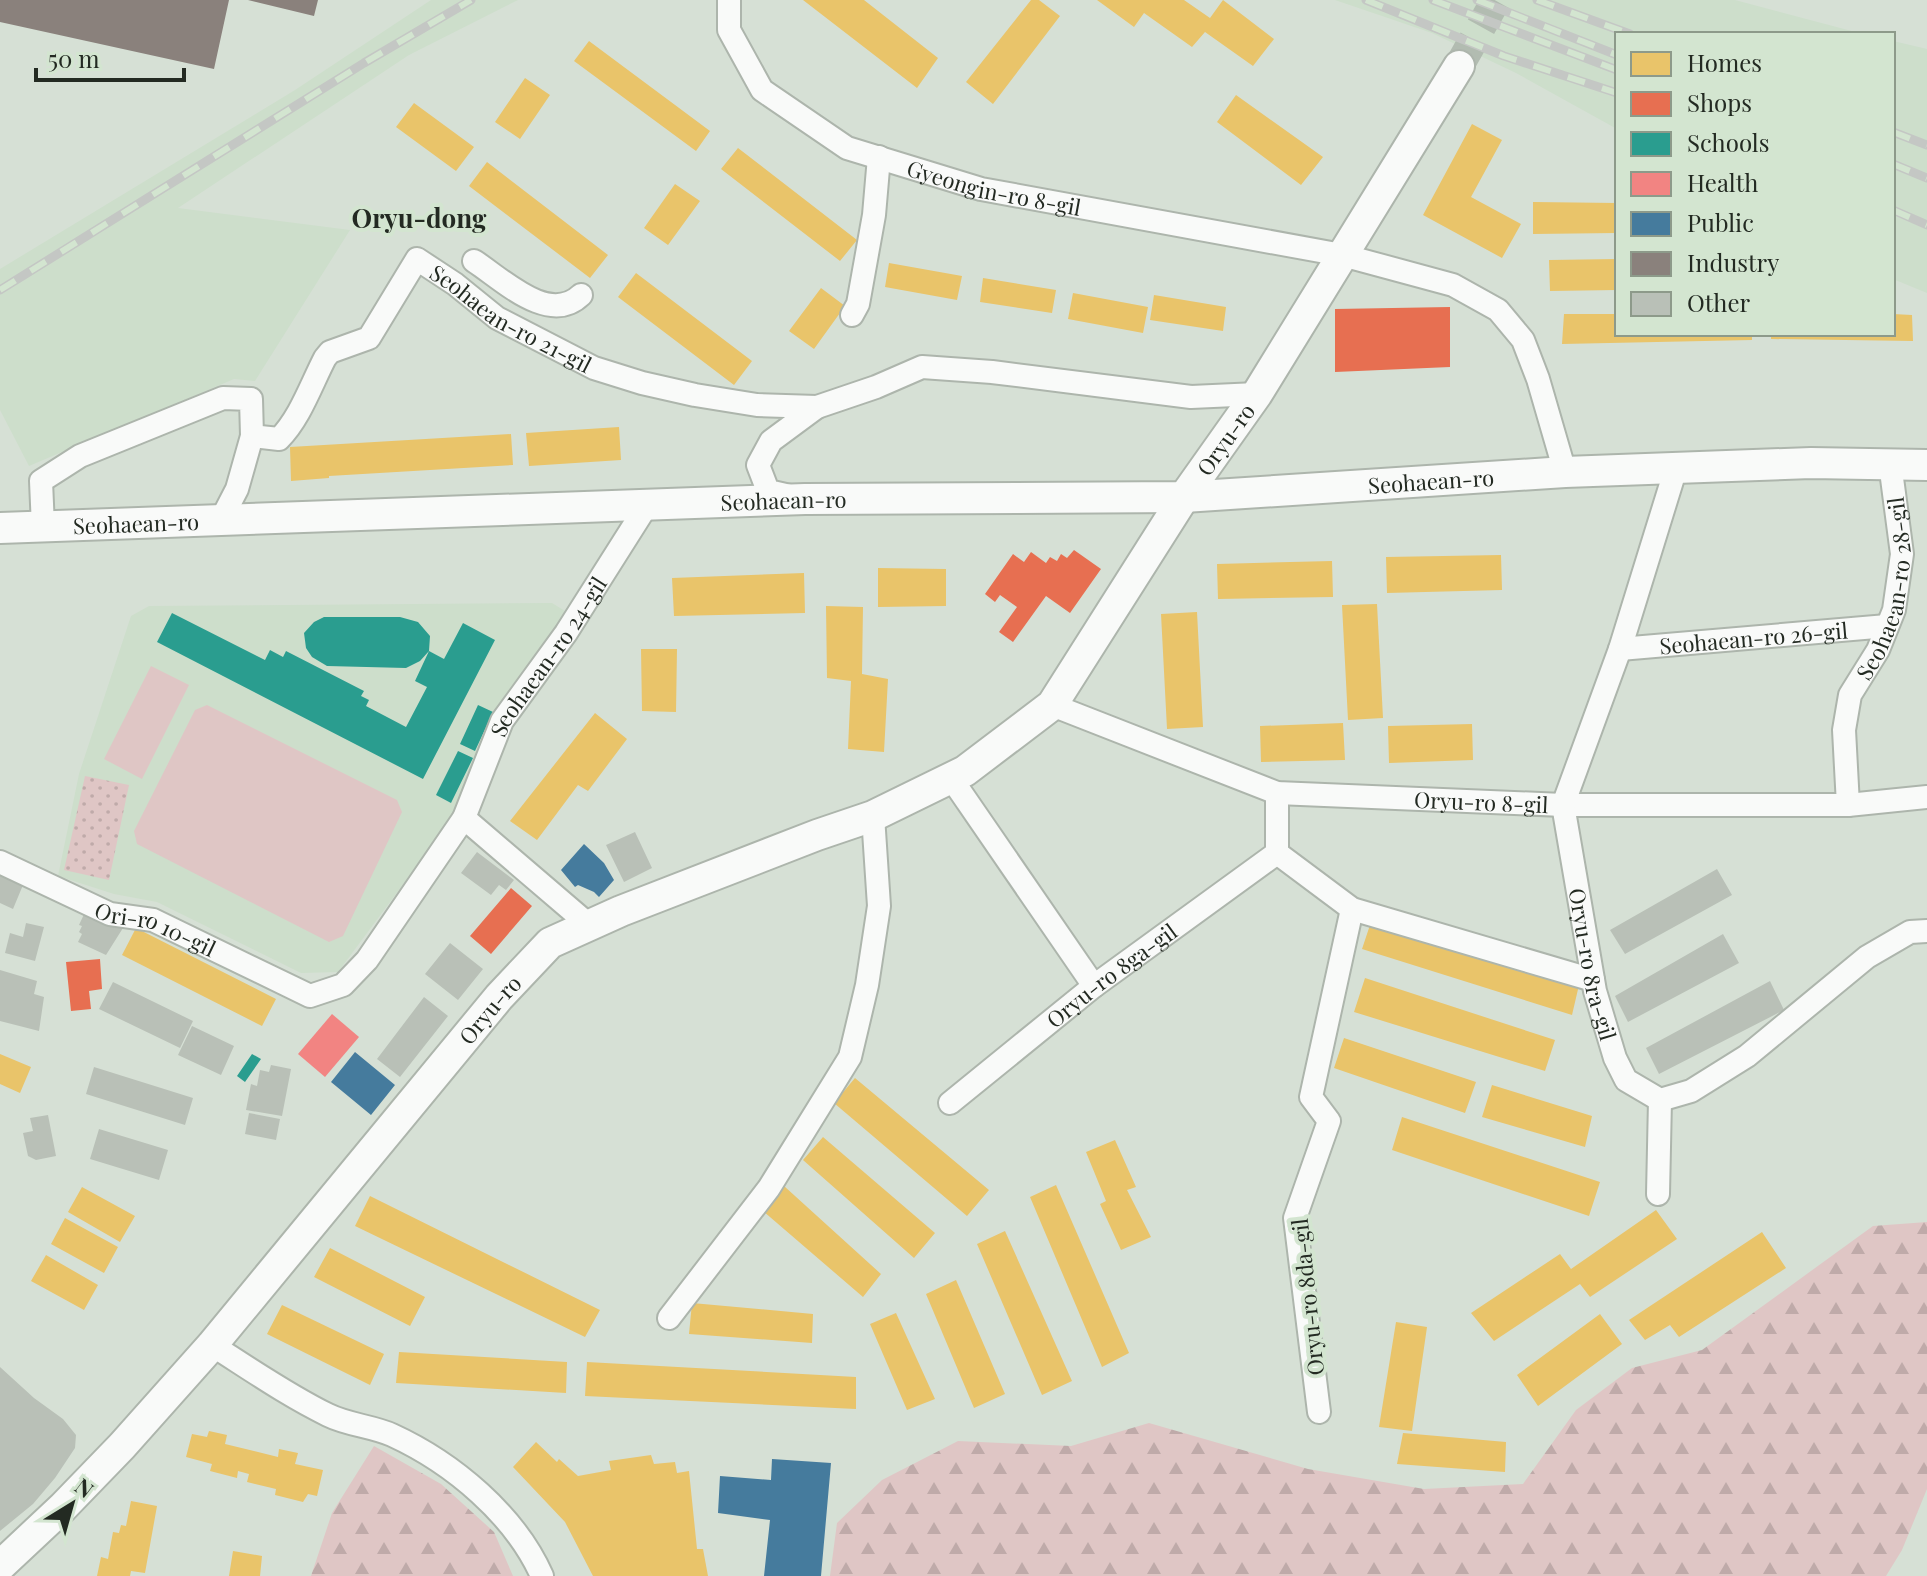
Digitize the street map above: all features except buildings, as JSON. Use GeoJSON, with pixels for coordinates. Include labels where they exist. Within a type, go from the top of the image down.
{"type":"FeatureCollection","features":[{"type":"Feature","properties":{"kind":"main road","name":"Oryu-ro"},"geometry":{"type":"LineString","coordinates":[[0,1566],[122,1446],[212,1345],[499,997],[550,943],[803,840],[873,816],[965,771],[1052,705],[1184,497],[1257,394],[1459,66]]}},
{"type":"Feature","properties":{"kind":"main road","name":"Seohaean-ro"},"geometry":{"type":"LineString","coordinates":[[0,528],[805,499],[1184,497],[1565,472],[1890,463],[1927,465]]}},
{"type":"Feature","properties":{"kind":"street","name":"Gyeongin-ro 8-gil"},"geometry":{"type":"LineString","coordinates":[[729,0],[729,30],[762,90],[847,148],[981,189],[1342,255]]}},
{"type":"Feature","properties":{"kind":"street"},"geometry":{"type":"LineString","coordinates":[[852,315],[858,304],[874,215],[879,157]]}},
{"type":"Feature","properties":{"kind":"street"},"geometry":{"type":"LineString","coordinates":[[1342,255],[1453,285],[1498,310],[1523,340],[1538,379],[1565,472]]}},
{"type":"Feature","properties":{"kind":"street","name":"Seohaean-ro 21-gil"},"geometry":{"type":"LineString","coordinates":[[252,436],[279,439],[284,434],[325,358],[330,352],[369,338],[417,259],[455,284],[497,318],[594,368],[695,395],[757,405],[817,407]]}},
{"type":"Feature","properties":{"kind":"street"},"geometry":{"type":"LineString","coordinates":[[474,261],[530,298],[550,307],[572,304],[581,295]]}},
{"type":"Feature","properties":{"kind":"street","name":"Seohaean-ro 21-gil"},"geometry":{"type":"LineString","coordinates":[[805,499],[768,491],[758,465],[771,441],[817,407],[922,367],[992,372],[1191,397],[1257,394]]}},
{"type":"Feature","properties":{"kind":"street"},"geometry":{"type":"LineString","coordinates":[[43,527],[41,481],[80,456],[223,398],[251,399],[252,436],[237,489],[221,520]]}},
{"type":"Feature","properties":{"kind":"street","name":"Seohaean-ro 28-gil"},"geometry":{"type":"LineString","coordinates":[[1848,805],[1844,730],[1850,695],[1878,650],[1894,610],[1902,554],[1890,463]]}},
{"type":"Feature","properties":{"kind":"street","name":"Seohaean-ro 26-gil"},"geometry":{"type":"LineString","coordinates":[[1563,805],[1620,649],[1676,468]]}},
{"type":"Feature","properties":{"kind":"street","name":"Seohaean-ro 24-gil"},"geometry":{"type":"LineString","coordinates":[[310,996],[343,985],[367,960],[464,818],[502,721],[566,633],[647,505]]}},
{"type":"Feature","properties":{"kind":"street","name":"Seohaean-ro 26-gil"},"geometry":{"type":"LineString","coordinates":[[1620,649],[1887,626]]}},
{"type":"Feature","properties":{"kind":"street","name":"Oryu-ro 8-gil"},"geometry":{"type":"LineString","coordinates":[[1052,705],[1277,793],[1563,805],[1848,805],[1927,797]]}},
{"type":"Feature","properties":{"kind":"street"},"geometry":{"type":"LineString","coordinates":[[951,778],[1094,986]]}},
{"type":"Feature","properties":{"kind":"street"},"geometry":{"type":"LineString","coordinates":[[1277,793],[1277,853],[1352,909],[1593,980]]}},
{"type":"Feature","properties":{"kind":"street","name":"Oryu-ro 8ra-gil"},"geometry":{"type":"LineString","coordinates":[[1563,805],[1593,980],[1615,1058],[1626,1080],[1660,1100]]}},
{"type":"Feature","properties":{"kind":"street"},"geometry":{"type":"LineString","coordinates":[[669,1318],[769,1188],[850,1057],[867,985],[879,906],[873,816]]}},
{"type":"Feature","properties":{"kind":"street"},"geometry":{"type":"LineString","coordinates":[[464,818],[589,925]]}},
{"type":"Feature","properties":{"kind":"street","name":"Oryu-ro 8ga-gil"},"geometry":{"type":"LineString","coordinates":[[950,1103],[1094,986],[1277,853]]}},
{"type":"Feature","properties":{"kind":"street","name":"Ori-ro 10-gil"},"geometry":{"type":"LineString","coordinates":[[0,862],[110,914],[153,920],[310,996]]}},
{"type":"Feature","properties":{"kind":"street","name":"Oryu-ro 8da-gil"},"geometry":{"type":"LineString","coordinates":[[1319,1412],[1295,1218],[1329,1121],[1311,1097],[1352,909]]}},
{"type":"Feature","properties":{"kind":"street"},"geometry":{"type":"LineString","coordinates":[[1658,1194],[1660,1100],[1691,1091],[1747,1056],[1867,957],[1910,932],[1927,931]]}},
{"type":"Feature","properties":{"kind":"street"},"geometry":{"type":"LineString","coordinates":[[212,1345],[332,1417],[392,1435],[430,1457],[505,1517],[532,1554],[542,1576]]}},
{"type":"Feature","properties":{"kind":"shaded area"},"geometry":{"type":"Polygon","coordinates":[[[431,0],[518,0],[409,55],[178,208],[350,230],[255,381],[234,379],[29,466],[0,410],[0,269],[295,90],[431,0]]]}},
{"type":"Feature","properties":{"kind":"shaded area"},"geometry":{"type":"Polygon","coordinates":[[[1335,0],[1735,0],[1855,32],[1615,32],[1615,128],[1516,73],[1432,33],[1335,0]]]}},
{"type":"Feature","properties":{"kind":"shaded area"},"geometry":{"type":"Polygon","coordinates":[[[1895,41],[1927,49],[1927,293],[1895,280],[1895,41]]]}},
{"type":"Feature","properties":{"kind":"shaded area"},"geometry":{"type":"Polygon","coordinates":[[[552,603],[565,611],[498,723],[454,816],[338,972],[301,973],[157,902],[114,894],[58,876],[79,774],[131,616],[149,606],[552,603]]]}},
{"type":"Feature","properties":{"kind":"green space"},"geometry":{"type":"Polygon","coordinates":[[[151,666],[189,685],[142,779],[104,759],[151,666]]]}},
{"type":"Feature","properties":{"kind":"green space"},"geometry":{"type":"Polygon","coordinates":[[[207,705],[397,800],[402,812],[343,936],[329,942],[137,844],[134,831],[195,710],[207,705]]]}},
{"type":"Feature","properties":{"kind":"green space"},"geometry":{"type":"Polygon","coordinates":[[[85,776],[129,785],[109,880],[64,870],[85,776]]]}},
{"type":"Feature","properties":{"kind":"green space"},"geometry":{"type":"Polygon","coordinates":[[[1927,1222],[1927,1489],[1902,1550],[1886,1576],[830,1576],[837,1523],[882,1480],[958,1441],[1071,1446],[1149,1423],[1308,1469],[1424,1489],[1523,1484],[1576,1410],[1632,1368],[1702,1350],[1873,1226],[1927,1222]]]}},
{"type":"Feature","properties":{"kind":"green space"},"geometry":{"type":"Polygon","coordinates":[[[374,1446],[441,1484],[494,1532],[513,1576],[311,1576],[332,1513],[374,1446]]]}},
{"type":"Feature","properties":{"kind":"tunnel"},"geometry":{"type":"LineString","coordinates":[[1459,66],[1496,0]]}},
{"type":"Feature","properties":{"kind":"railway"},"geometry":{"type":"LineString","coordinates":[[0,290],[364,63],[471,0]]}},
{"type":"Feature","properties":{"kind":"railway"},"geometry":{"type":"LineString","coordinates":[[1366,0],[1504,56],[1615,92]]}},
{"type":"Feature","properties":{"kind":"railway"},"geometry":{"type":"LineString","coordinates":[[1433,0],[1615,69]]}},
{"type":"Feature","properties":{"kind":"railway"},"geometry":{"type":"LineString","coordinates":[[1477,0],[1615,54]]}},
{"type":"Feature","properties":{"kind":"railway"},"geometry":{"type":"LineString","coordinates":[[1537,0],[1625,32]]}},
{"type":"Feature","properties":{"kind":"railway"},"geometry":{"type":"LineString","coordinates":[[1895,133],[1927,145]]}},
{"type":"Feature","properties":{"kind":"railway"},"geometry":{"type":"LineString","coordinates":[[1895,165],[1927,178]]}},
{"type":"Feature","properties":{"kind":"railway"},"geometry":{"type":"LineString","coordinates":[[1895,211],[1927,225]]}},
{"type":"Feature","properties":{"kind":"district","name":"Oryu-dong"},"geometry":{"type":"Point","coordinates":[419,217]}}]}
